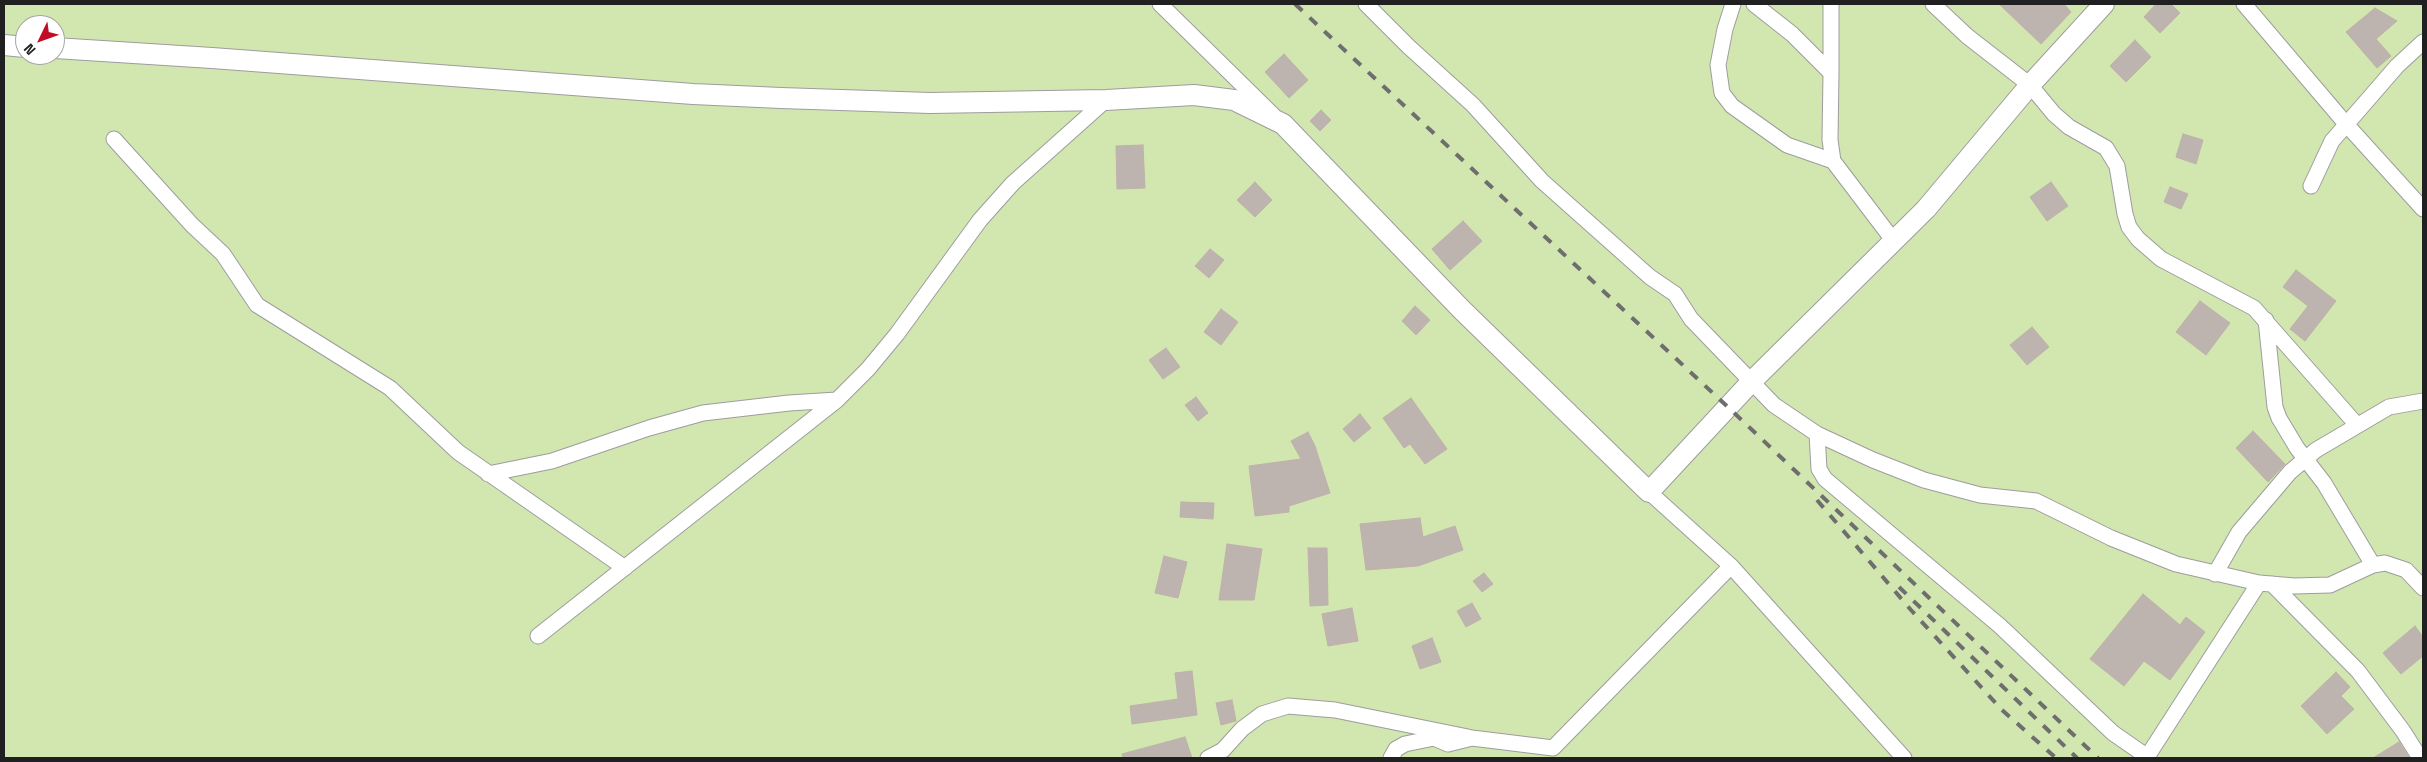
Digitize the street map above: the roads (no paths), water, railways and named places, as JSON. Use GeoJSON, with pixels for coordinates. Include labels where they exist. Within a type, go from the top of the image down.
{"type":"FeatureCollection","features":[{"type":"Feature","properties":{"kind":"street"},"geometry":{"type":"LineString","coordinates":[[1160,4],[1283,124],[1462,310],[1650,492],[1731,566],[1904,758]]}},
{"type":"Feature","properties":{"kind":"street"},"geometry":{"type":"LineString","coordinates":[[1366,4],[1409,47],[1473,105],[1542,181],[1650,277],[1675,294],[1690,319],[1752,381],[1774,406],[1817,434],[1873,460],[1924,480],[1980,495],[2036,502],[2111,538],[2176,564],[2215,574],[2265,583],[2294,586],[2330,586],[2373,565],[2385,563],[2406,570],[2423,588]]}},
{"type":"Feature","properties":{"kind":"street"},"geometry":{"type":"LineString","coordinates":[[1733,4],[1723,36],[1718,65],[1722,93],[1743,116],[1787,145],[1833,161]]}},
{"type":"Feature","properties":{"kind":"street"},"geometry":{"type":"LineString","coordinates":[[1754,4],[1792,34],[1831,73]]}},
{"type":"Feature","properties":{"kind":"street"},"geometry":{"type":"LineString","coordinates":[[1831,4],[1830,140],[1833,161],[1893,240]]}},
{"type":"Feature","properties":{"kind":"street"},"geometry":{"type":"LineString","coordinates":[[1934,4],[1967,36],[2030,85],[2054,114],[2069,127],[2098,142],[2112,154],[2120,179],[2125,214],[2129,227],[2138,239],[2162,259],[2245,302],[2266,320],[2357,425]]}},
{"type":"Feature","properties":{"kind":"street"},"geometry":{"type":"LineString","coordinates":[[1650,492],[1752,381],[1945,188],[2030,85],[2104,4]]}},
{"type":"Feature","properties":{"kind":"street"},"geometry":{"type":"LineString","coordinates":[[2244,4],[2346,124],[2423,209]]}},
{"type":"Feature","properties":{"kind":"street"},"geometry":{"type":"LineString","coordinates":[[2311,186],[2332,141],[2397,66],[2423,42]]}},
{"type":"Feature","properties":{"kind":"street"},"geometry":{"type":"LineString","coordinates":[[65,49],[703,94],[930,102],[1106,100],[1194,94],[1217,96],[1254,108],[1283,124]]}},
{"type":"Feature","properties":{"kind":"street"},"geometry":{"type":"LineString","coordinates":[[538,636],[837,400],[868,369],[897,334],[980,220],[1007,190],[1106,100]]}},
{"type":"Feature","properties":{"kind":"street"},"geometry":{"type":"LineString","coordinates":[[114,139],[192,225],[223,254],[257,305],[390,388],[452,447],[625,568]]}},
{"type":"Feature","properties":{"kind":"street"},"geometry":{"type":"LineString","coordinates":[[2266,320],[2275,407],[2305,459],[2324,483],[2373,565]]}},
{"type":"Feature","properties":{"kind":"street"},"geometry":{"type":"LineString","coordinates":[[488,474],[552,461],[649,428],[703,413],[789,403],[837,400]]}},
{"type":"Feature","properties":{"kind":"street"},"geometry":{"type":"LineString","coordinates":[[2215,574],[2227,550],[2252,515],[2290,472],[2305,459],[2357,425],[2390,407],[2423,400]]}},
{"type":"Feature","properties":{"kind":"street"},"geometry":{"type":"LineString","coordinates":[[1817,434],[1821,475],[2000,626],[2113,733],[2148,758],[2265,583]]}},
{"type":"Feature","properties":{"kind":"street"},"geometry":{"type":"LineString","coordinates":[[1208,758],[1223,750],[1242,729],[1262,714],[1288,706],[1312,706],[1367,715],[1550,753],[1731,566]]}},
{"type":"Feature","properties":{"kind":"street"},"geometry":{"type":"LineString","coordinates":[[2265,583],[2358,671],[2403,731],[2420,758]]}},
{"type":"Feature","properties":{"kind":"street"},"geometry":{"type":"LineString","coordinates":[[1391,758],[1396,749],[1405,744],[1434,738],[1448,744],[1472,738]]}},
{"type":"Feature","properties":{"kind":"railway"},"geometry":{"type":"LineString","coordinates":[[1295,4],[1730,409],[2098,758]]}},
{"type":"Feature","properties":{"kind":"railway"},"geometry":{"type":"LineString","coordinates":[[1817,500],[1911,610],[2002,710],[2056,758]]}},
{"type":"Feature","properties":{"kind":"railway"},"geometry":{"type":"LineString","coordinates":[[1899,587],[2077,758]]}}]}
